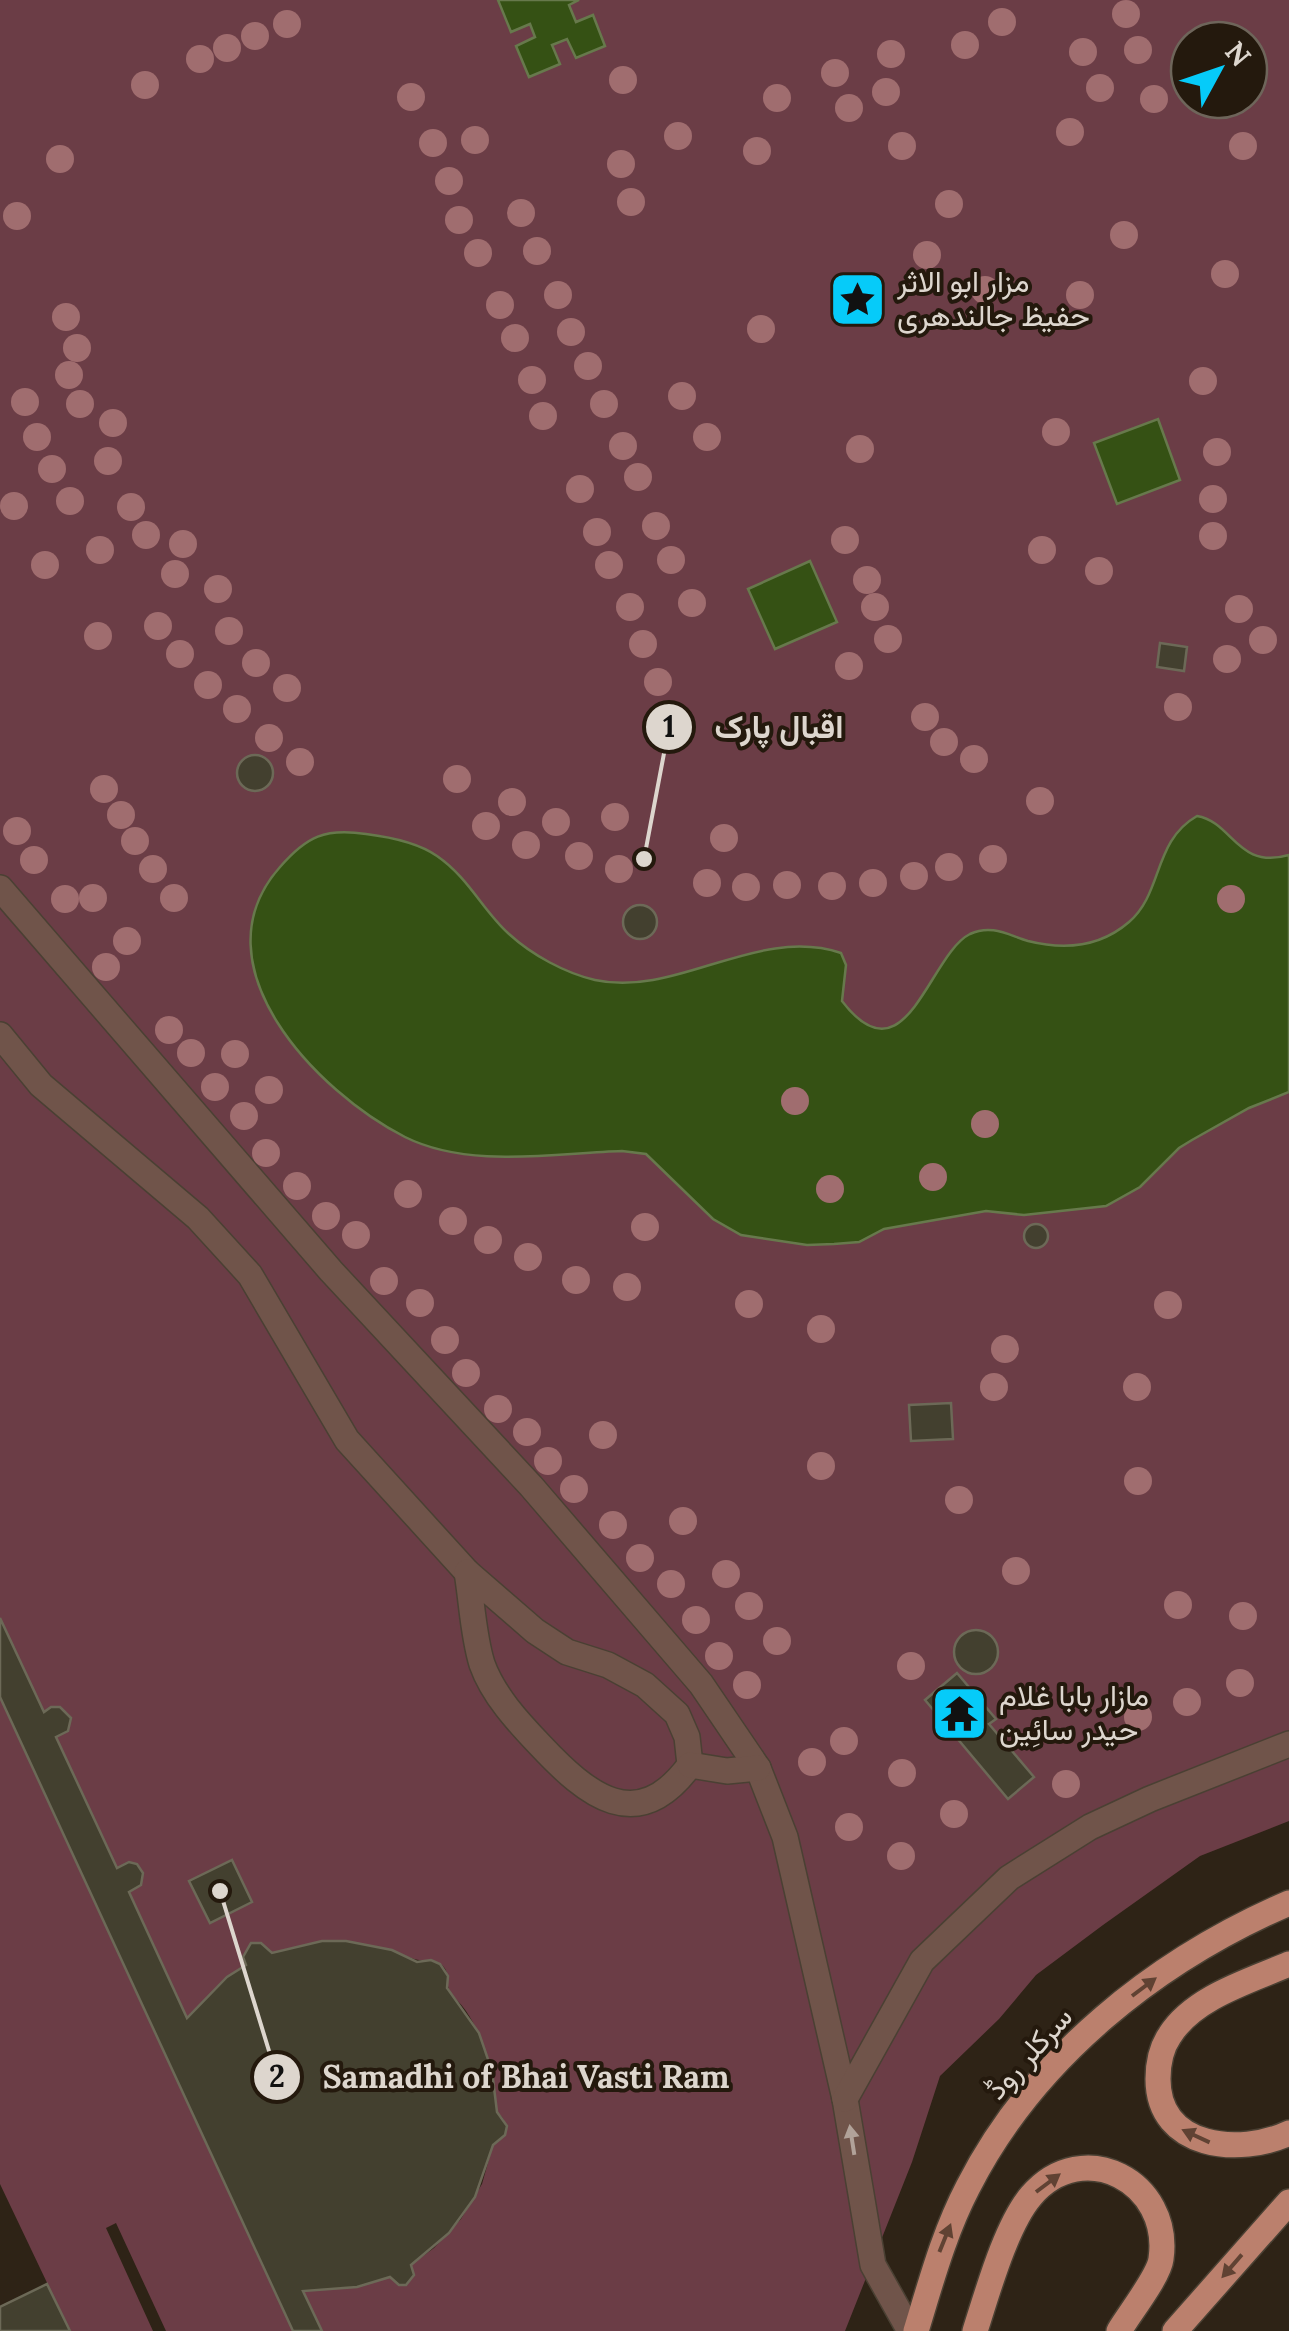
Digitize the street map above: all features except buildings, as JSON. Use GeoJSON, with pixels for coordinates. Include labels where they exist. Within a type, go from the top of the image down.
{"type":"FeatureCollection","features":[{"type":"Feature","properties":{"kind":"main road","name":"سرکلر روڈ"},"geometry":{"type":"LineString","coordinates":[[913,2331],[942,2245],[969,2185],[1015,2112],[1065,2054],[1104,2018],[1190,1954],[1241,1924],[1289,1903]]}},
{"type":"Feature","properties":{"kind":"main road"},"geometry":{"type":"LineString","coordinates":[[1289,1964],[1220,1994],[1192,2012],[1170,2034],[1158,2062],[1158,2088],[1166,2111],[1182,2131],[1202,2142],[1261,2145],[1289,2134]]}},
{"type":"Feature","properties":{"kind":"main road"},"geometry":{"type":"LineString","coordinates":[[975,2331],[991,2280],[1029,2198],[1054,2176],[1074,2168],[1116,2172],[1132,2183],[1154,2208],[1162,2237],[1161,2264],[1118,2331]]}},
{"type":"Feature","properties":{"kind":"main road"},"geometry":{"type":"LineString","coordinates":[[1175,2331],[1289,2202]]}},
{"type":"Feature","properties":{"kind":"lane"},"geometry":{"type":"LineString","coordinates":[[0,888],[331,1270],[531,1486],[689,1670],[758,1768],[785,1836],[845,2099],[873,2264],[913,2331]]}},
{"type":"Feature","properties":{"kind":"lane"},"geometry":{"type":"LineString","coordinates":[[0,1034],[41,1085],[198,1218],[250,1275],[347,1440],[467,1572],[567,1652],[608,1665],[644,1686],[677,1714],[687,1737],[690,1766],[661,1796],[632,1803],[603,1800],[576,1783],[511,1715],[482,1665],[467,1572]]}},
{"type":"Feature","properties":{"kind":"lane"},"geometry":{"type":"LineString","coordinates":[[845,2099],[922,1962],[1008,1878],[1090,1828],[1135,1806],[1289,1744]]}},
{"type":"Feature","properties":{"kind":"lane"},"geometry":{"type":"LineString","coordinates":[[690,1766],[726,1771],[758,1768]]}},
{"type":"Feature","properties":{"kind":"shaded area"},"geometry":{"type":"Polygon","coordinates":[[[0,0],[1289,0],[1289,1821],[1200,1856],[1103,1925],[1036,1975],[999,2019],[940,2076],[912,2162],[845,2331],[322,2331],[303,2291],[357,2287],[390,2277],[399,2285],[406,2285],[414,2275],[411,2265],[434,2248],[461,2219],[482,2184],[493,2145],[505,2135],[506,2128],[497,2112],[492,2072],[479,2034],[449,1989],[442,1965],[343,1943],[272,1953],[261,1943],[251,1944],[243,1957],[246,1965],[227,1977],[187,2018],[129,1892],[141,1885],[143,1873],[137,1864],[129,1862],[117,1868],[56,1737],[68,1731],[71,1718],[60,1707],[44,1712],[0,1618],[0,0]]]}},
{"type":"Feature","properties":{"kind":"shaded area"},"geometry":{"type":"Polygon","coordinates":[[[498,0],[579,0],[569,5],[576,22],[593,15],[605,46],[576,58],[567,39],[552,45],[560,64],[529,77],[516,46],[535,37],[530,24],[511,32],[498,0]]]}},
{"type":"Feature","properties":{"kind":"shaded area"},"geometry":{"type":"Polygon","coordinates":[[[1158,419],[1180,480],[1117,504],[1094,443],[1158,419]]]}},
{"type":"Feature","properties":{"kind":"shaded area"},"geometry":{"type":"Polygon","coordinates":[[[810,561],[837,622],[775,649],[748,589],[810,561]]]}},
{"type":"Feature","properties":{"kind":"shaded area"},"geometry":{"type":"Polygon","coordinates":[[[1197,816],[1209,820],[1258,856],[1289,855],[1289,1092],[1249,1108],[1179,1148],[1140,1187],[1106,1206],[1024,1215],[986,1211],[884,1229],[859,1242],[807,1245],[741,1235],[713,1219],[646,1154],[622,1151],[484,1156],[430,1147],[405,1137],[371,1117],[304,1058],[277,1022],[258,984],[251,944],[257,905],[290,856],[308,841],[328,834],[366,834],[412,844],[437,856],[518,942],[572,973],[626,983],[687,972],[748,954],[810,947],[841,953],[846,965],[842,1001],[864,1023],[883,1029],[900,1022],[915,1006],[955,946],[970,934],[993,930],[1041,944],[1068,946],[1093,942],[1118,931],[1148,897],[1173,839],[1197,816]]]}},
{"type":"Feature","properties":{"kind":"shaded area"},"geometry":{"type":"Polygon","coordinates":[[[0,1697],[293,2331],[166,2331],[116,2223],[106,2228],[153,2331],[70,2331],[0,2184],[0,1697]]]}},
{"type":"Feature","properties":{"kind":"place","name":"مزار ابو الاثر حفیظ جالندھری"},"geometry":{"type":"Point","coordinates":[858,299]}},
{"type":"Feature","properties":{"kind":"place","name":"اقبال پارک"},"geometry":{"type":"Point","coordinates":[644,859]}},
{"type":"Feature","properties":{"kind":"place","name":"مازار بابا غلام حیدر سائِین"},"geometry":{"type":"Point","coordinates":[960,1713]}},
{"type":"Feature","properties":{"kind":"place","name":"Samadhi of Bhai Vasti Ram"},"geometry":{"type":"Point","coordinates":[220,1891]}}]}
